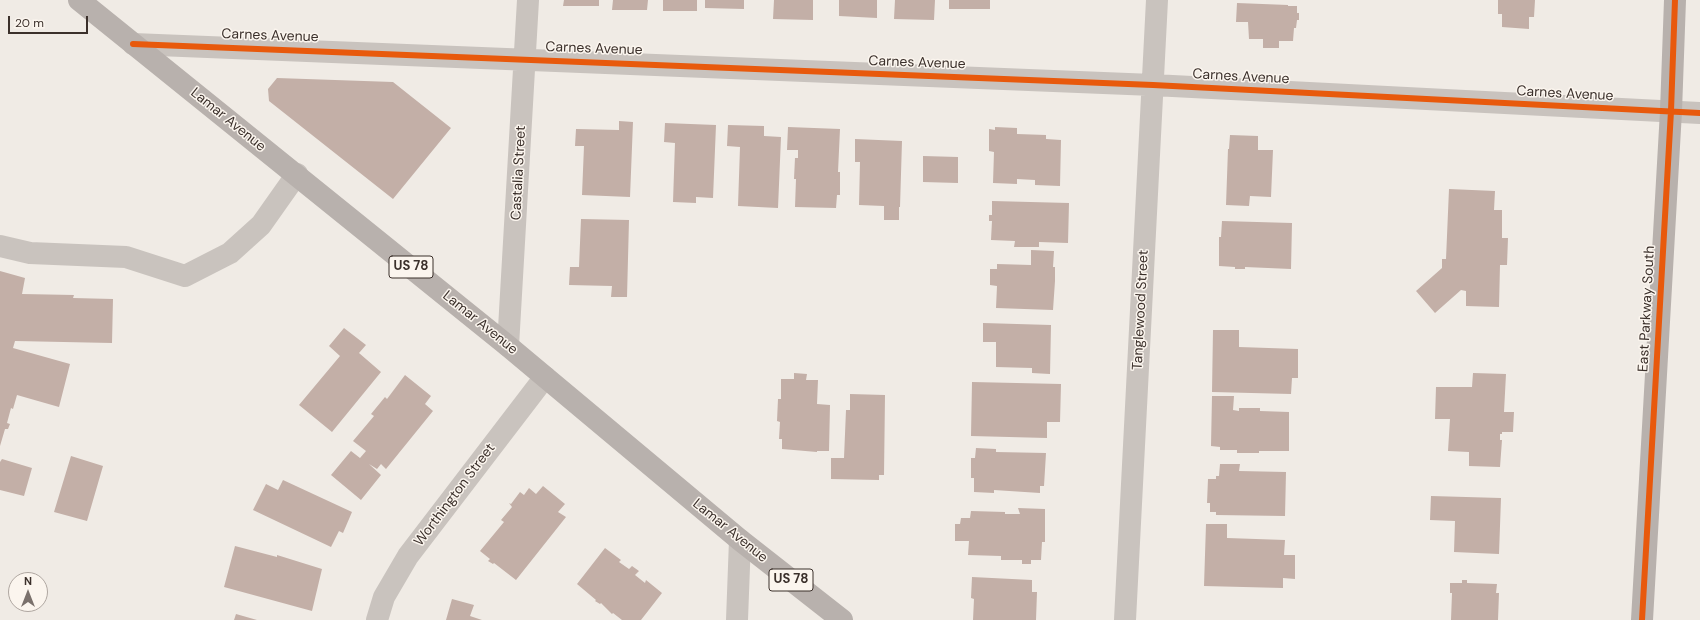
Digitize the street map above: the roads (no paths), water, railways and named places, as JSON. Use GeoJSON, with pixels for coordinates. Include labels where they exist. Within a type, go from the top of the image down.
{"type":"FeatureCollection","features":[{"type":"Feature","properties":{"kind":"main road","name":"Lamar Avenue"},"geometry":{"type":"LineString","coordinates":[[79,0],[297,174],[508,346],[740,540],[842,620]]}},
{"type":"Feature","properties":{"kind":"main road","name":"East Parkway South"},"geometry":{"type":"LineString","coordinates":[[1642,620],[1675,0]]}},
{"type":"Feature","properties":{"kind":"street","name":"Castalia Street"},"geometry":{"type":"LineString","coordinates":[[508,346],[528,0]]}},
{"type":"Feature","properties":{"kind":"street","name":"Tanglewood Street"},"geometry":{"type":"LineString","coordinates":[[1125,620],[1157,0]]}},
{"type":"Feature","properties":{"kind":"street","name":"Carnes Avenue"},"geometry":{"type":"LineString","coordinates":[[133,44],[525,58],[1153,85],[1700,113]]}},
{"type":"Feature","properties":{"kind":"street"},"geometry":{"type":"LineString","coordinates":[[0,246],[30,253],[126,257],[185,276],[230,253],[261,225],[297,174]]}},
{"type":"Feature","properties":{"kind":"street","name":"Worthington Street"},"geometry":{"type":"LineString","coordinates":[[377,620],[384,597],[408,556],[545,377]]}},
{"type":"Feature","properties":{"kind":"street"},"geometry":{"type":"LineString","coordinates":[[737,620],[740,540]]}}]}
